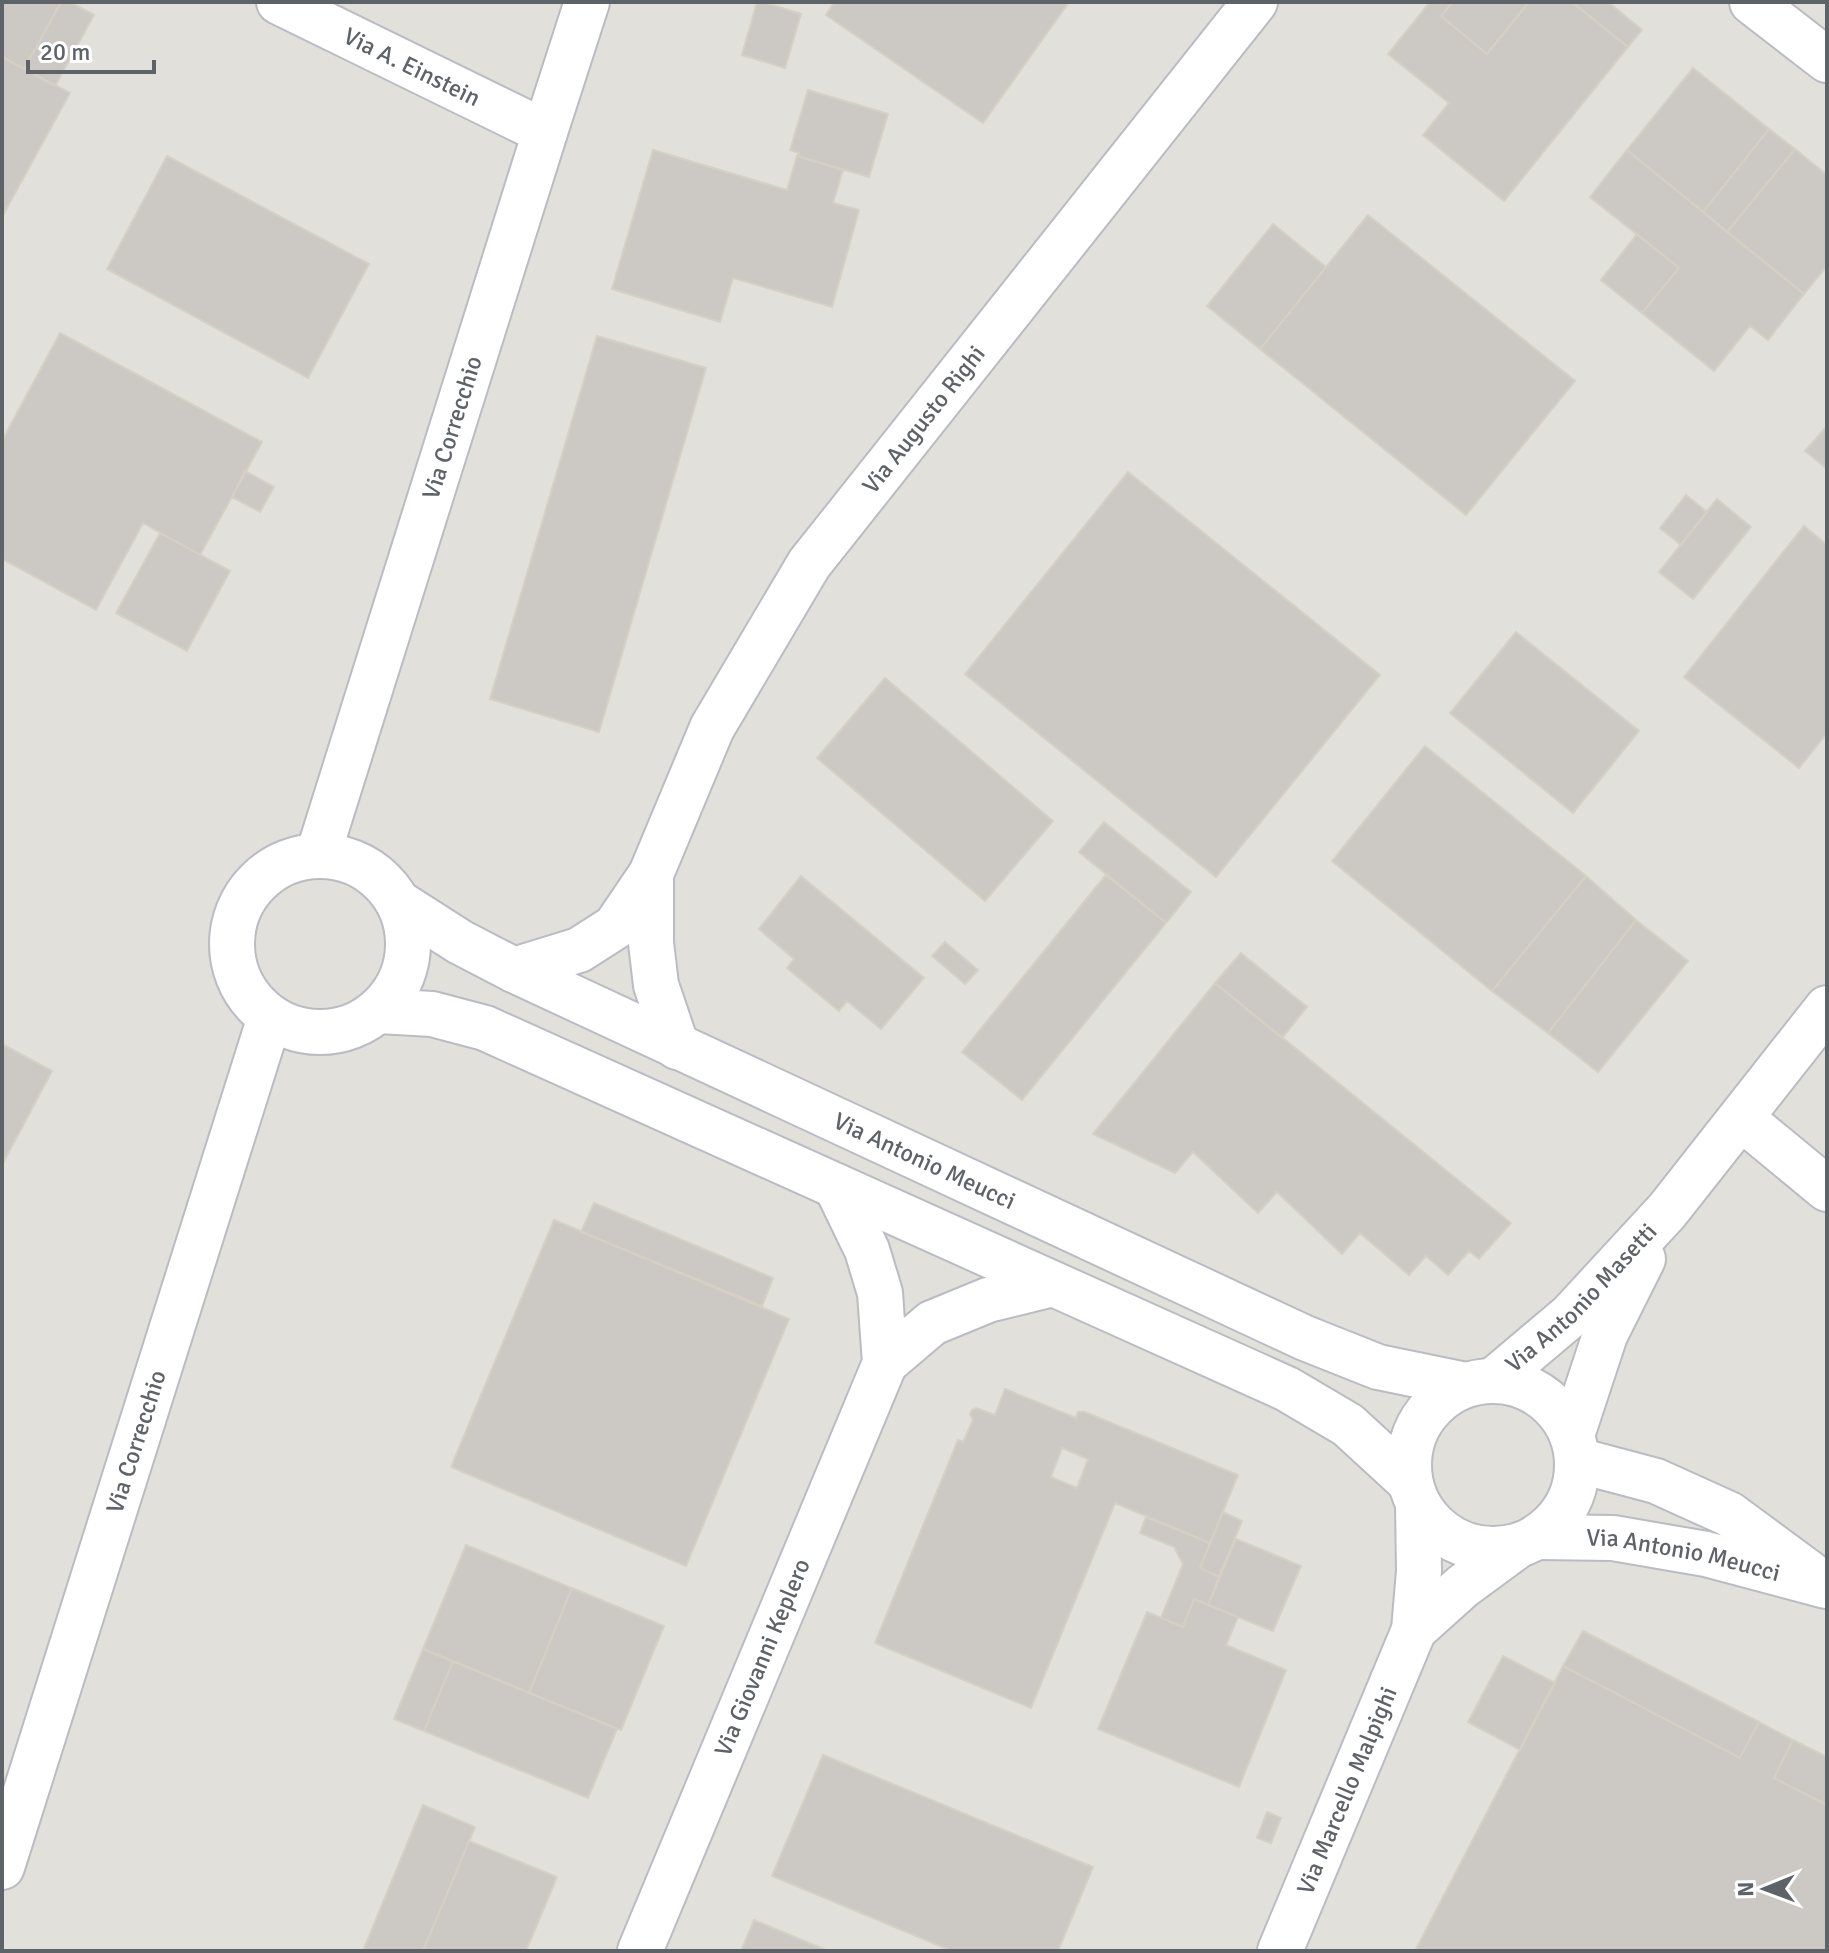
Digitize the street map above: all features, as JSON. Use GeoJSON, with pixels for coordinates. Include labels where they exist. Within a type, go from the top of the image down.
{"type":"FeatureCollection","features":[{"type":"Feature","properties":{"kind":"street","name":"Via A. Einstein"},"geometry":{"type":"LineString","coordinates":[[279,2],[545,132]]}},
{"type":"Feature","properties":{"kind":"street","name":"Via Correcchio"},"geometry":{"type":"LineString","coordinates":[[318,855],[587,2]]}},
{"type":"Feature","properties":{"kind":"street","name":"Via Augusto Righi"},"geometry":{"type":"LineString","coordinates":[[514,970],[579,950],[615,927],[651,874],[712,728],[809,564],[1255,2]]}},
{"type":"Feature","properties":{"kind":"street"},"geometry":{"type":"LineString","coordinates":[[1752,2],[1827,60]]}},
{"type":"Feature","properties":{"kind":"street"},"geometry":{"type":"LineString","coordinates":[[318,855],[342,857],[366,867],[385,882],[399,903],[408,931],[407,961],[397,988],[379,1011],[354,1026],[325,1033],[296,1030],[270,1017],[247,994],[234,966],[232,934],[241,904],[260,878],[287,861],[318,855]]}},
{"type":"Feature","properties":{"kind":"street","name":"Via Augusto Righi"},"geometry":{"type":"LineString","coordinates":[[651,874],[651,943],[656,985],[677,1047]]}},
{"type":"Feature","properties":{"kind":"street","name":"Via Antonio Meucci"},"geometry":{"type":"LineString","coordinates":[[399,903],[460,942],[514,970],[1305,1338],[1378,1367],[1480,1383]]}},
{"type":"Feature","properties":{"kind":"street","name":"Via Antonio Masetti"},"geometry":{"type":"LineString","coordinates":[[1480,1383],[1571,1315],[1667,1211],[1827,1008]]}},
{"type":"Feature","properties":{"kind":"street"},"geometry":{"type":"LineString","coordinates":[[379,1011],[432,1014],[485,1028],[1287,1389],[1348,1425],[1414,1493],[1433,1525],[1454,1541],[1478,1549],[1504,1549],[1527,1542],[1549,1529],[1566,1509],[1575,1486],[1575,1448],[1560,1413],[1541,1396],[1518,1384],[1480,1383],[1445,1396],[1427,1413],[1415,1434],[1409,1458],[1414,1493]]}},
{"type":"Feature","properties":{"kind":"street","name":"Via Correcchio"},"geometry":{"type":"LineString","coordinates":[[2,1867],[270,1017]]}},
{"type":"Feature","properties":{"kind":"street"},"geometry":{"type":"LineString","coordinates":[[1741,1118],[1827,1189]]}},
{"type":"Feature","properties":{"kind":"street","name":"Via Giovanni Keplero"},"geometry":{"type":"LineString","coordinates":[[640,1951],[885,1363],[880,1293],[867,1250],[836,1186]]}},
{"type":"Feature","properties":{"kind":"street","name":"Via Antonio Masetti"},"geometry":{"type":"LineString","coordinates":[[1575,1448],[1605,1335],[1667,1211]]}},
{"type":"Feature","properties":{"kind":"street","name":"Via Giovanni Keplero"},"geometry":{"type":"LineString","coordinates":[[885,1363],[932,1323],[988,1300],[1053,1284]]}},
{"type":"Feature","properties":{"kind":"street","name":"Via Antonio Meucci"},"geometry":{"type":"LineString","coordinates":[[1575,1448],[1729,1514],[1826,1586]]}},
{"type":"Feature","properties":{"kind":"street","name":"Via Marcello Malpighi"},"geometry":{"type":"LineString","coordinates":[[1280,1951],[1414,1630],[1419,1571],[1414,1493]]}},
{"type":"Feature","properties":{"kind":"street","name":"Via Antonio Meucci"},"geometry":{"type":"LineString","coordinates":[[1527,1542],[1613,1538],[1706,1554],[1826,1586]]}},
{"type":"Feature","properties":{"kind":"street","name":"Via Marcello Malpighi"},"geometry":{"type":"LineString","coordinates":[[1414,1630],[1463,1586],[1527,1542]]}},
{"type":"Feature","properties":{"kind":"shaded area"},"geometry":{"type":"Polygon","coordinates":[[[2,2],[1827,2],[1827,1951],[2,1951],[2,2]]]}},
{"type":"Feature","properties":{"kind":"building"},"geometry":{"type":"Polygon","coordinates":[[[2,2],[61,2],[24,69],[2,57],[2,2]]]}},
{"type":"Feature","properties":{"kind":"building"},"geometry":{"type":"Polygon","coordinates":[[[61,2],[70,2],[94,15],[55,86],[24,69],[61,2]]]}},
{"type":"Feature","properties":{"kind":"building"},"geometry":{"type":"Polygon","coordinates":[[[757,2],[801,14],[785,68],[742,55],[757,2]]]}},
{"type":"Feature","properties":{"kind":"building"},"geometry":{"type":"Polygon","coordinates":[[[834,2],[1069,2],[983,123],[826,15],[834,2]]]}},
{"type":"Feature","properties":{"kind":"building"},"geometry":{"type":"Polygon","coordinates":[[[1430,2],[1453,2],[1441,16],[1487,54],[1529,2],[1572,2],[1628,47],[1504,201],[1423,135],[1449,103],[1388,54],[1430,2]]]}},
{"type":"Feature","properties":{"kind":"building"},"geometry":{"type":"Polygon","coordinates":[[[1453,2],[1529,2],[1487,54],[1441,16],[1453,2]]]}},
{"type":"Feature","properties":{"kind":"building"},"geometry":{"type":"Polygon","coordinates":[[[1572,2],[1608,2],[1642,30],[1628,47],[1572,2]]]}},
{"type":"Feature","properties":{"kind":"building"},"geometry":{"type":"Polygon","coordinates":[[[2,57],[70,93],[2,217],[2,57]]]}},
{"type":"Feature","properties":{"kind":"building"},"geometry":{"type":"Polygon","coordinates":[[[1693,68],[1769,129],[1703,212],[1627,150],[1693,68]]]}},
{"type":"Feature","properties":{"kind":"building"},"geometry":{"type":"Polygon","coordinates":[[[808,90],[888,114],[869,177],[797,156],[799,153],[790,150],[808,90]]]}},
{"type":"Feature","properties":{"kind":"building"},"geometry":{"type":"Polygon","coordinates":[[[1769,129],[1795,149],[1727,232],[1703,212],[1769,129]]]}},
{"type":"Feature","properties":{"kind":"building"},"geometry":{"type":"Polygon","coordinates":[[[1795,149],[1827,175],[1827,266],[1804,294],[1727,232],[1795,149]]]}},
{"type":"Feature","properties":{"kind":"building"},"geometry":{"type":"Polygon","coordinates":[[[653,150],[787,190],[797,156],[843,170],[833,203],[859,210],[832,307],[733,278],[720,322],[612,289],[653,150]]]}},
{"type":"Feature","properties":{"kind":"building"},"geometry":{"type":"Polygon","coordinates":[[[1627,150],[1804,294],[1768,340],[1750,326],[1714,371],[1642,313],[1679,268],[1590,197],[1627,150]]]}},
{"type":"Feature","properties":{"kind":"building"},"geometry":{"type":"Polygon","coordinates":[[[167,156],[369,264],[308,378],[107,269],[167,156]]]}},
{"type":"Feature","properties":{"kind":"building"},"geometry":{"type":"Polygon","coordinates":[[[1368,215],[1575,381],[1466,515],[1260,349],[1368,215]]]}},
{"type":"Feature","properties":{"kind":"building"},"geometry":{"type":"Polygon","coordinates":[[[1273,224],[1326,267],[1260,349],[1207,306],[1273,224]]]}},
{"type":"Feature","properties":{"kind":"building"},"geometry":{"type":"Polygon","coordinates":[[[1637,234],[1679,268],[1642,313],[1601,280],[1637,234]]]}},
{"type":"Feature","properties":{"kind":"building"},"geometry":{"type":"Polygon","coordinates":[[[60,333],[262,442],[200,555],[143,523],[96,610],[2,559],[2,441],[60,333]]]}},
{"type":"Feature","properties":{"kind":"building"},"geometry":{"type":"Polygon","coordinates":[[[597,336],[706,368],[599,732],[490,699],[597,336]]]}},
{"type":"Feature","properties":{"kind":"building"},"geometry":{"type":"Polygon","coordinates":[[[1827,426],[1827,469],[1805,451],[1827,426]]]}},
{"type":"Feature","properties":{"kind":"building"},"geometry":{"type":"Polygon","coordinates":[[[245,471],[274,487],[260,512],[232,497],[245,471]]]}},
{"type":"Feature","properties":{"kind":"building"},"geometry":{"type":"Polygon","coordinates":[[[1128,472],[1380,675],[1216,877],[965,674],[1128,472]]]}},
{"type":"Feature","properties":{"kind":"building"},"geometry":{"type":"Polygon","coordinates":[[[1686,495],[1707,512],[1681,545],[1660,528],[1686,495]]]}},
{"type":"Feature","properties":{"kind":"building"},"geometry":{"type":"Polygon","coordinates":[[[1717,499],[1751,527],[1693,599],[1659,572],[1717,499]]]}},
{"type":"Feature","properties":{"kind":"building"},"geometry":{"type":"Polygon","coordinates":[[[1804,526],[1827,545],[1827,733],[1799,768],[1684,677],[1804,526]]]}},
{"type":"Feature","properties":{"kind":"building"},"geometry":{"type":"Polygon","coordinates":[[[160,533],[230,571],[187,651],[116,613],[160,533]]]}},
{"type":"Feature","properties":{"kind":"building"},"geometry":{"type":"Polygon","coordinates":[[[1516,632],[1639,731],[1573,813],[1450,713],[1516,632]]]}},
{"type":"Feature","properties":{"kind":"building"},"geometry":{"type":"Polygon","coordinates":[[[885,678],[1053,821],[985,901],[817,758],[885,678]]]}},
{"type":"Feature","properties":{"kind":"building"},"geometry":{"type":"Polygon","coordinates":[[[1425,746],[1586,876],[1492,991],[1332,861],[1425,746]]]}},
{"type":"Feature","properties":{"kind":"building"},"geometry":{"type":"Polygon","coordinates":[[[1104,822],[1191,892],[1166,923],[1079,852],[1104,822]]]}},
{"type":"Feature","properties":{"kind":"building"},"geometry":{"type":"Polygon","coordinates":[[[1106,875],[1166,923],[1022,1100],[962,1052],[1106,875]]]}},
{"type":"Feature","properties":{"kind":"building"},"geometry":{"type":"Polygon","coordinates":[[[801,876],[924,978],[881,1029],[847,1001],[839,1011],[787,968],[794,959],[759,929],[801,876]]]}},
{"type":"Feature","properties":{"kind":"building"},"geometry":{"type":"Polygon","coordinates":[[[1586,876],[1636,920],[1548,1033],[1492,991],[1586,876]]]}},
{"type":"Feature","properties":{"kind":"building"},"geometry":{"type":"Polygon","coordinates":[[[1636,920],[1688,961],[1598,1072],[1548,1033],[1636,920]]]}},
{"type":"Feature","properties":{"kind":"building"},"geometry":{"type":"Polygon","coordinates":[[[945,942],[978,970],[965,984],[932,956],[945,942]]]}},
{"type":"Feature","properties":{"kind":"building"},"geometry":{"type":"Polygon","coordinates":[[[1241,953],[1307,1007],[1282,1038],[1215,983],[1241,953]]]}},
{"type":"Feature","properties":{"kind":"building"},"geometry":{"type":"Polygon","coordinates":[[[1215,983],[1511,1223],[1479,1259],[1469,1251],[1448,1275],[1426,1256],[1409,1275],[1360,1233],[1342,1254],[1277,1192],[1258,1213],[1193,1152],[1175,1173],[1093,1134],[1215,983]]]}},
{"type":"Feature","properties":{"kind":"building"},"geometry":{"type":"Polygon","coordinates":[[[2,1044],[52,1071],[2,1165],[2,1044]]]}},
{"type":"Feature","properties":{"kind":"building"},"geometry":{"type":"Polygon","coordinates":[[[594,1203],[773,1278],[762,1306],[581,1232],[594,1203]]]}},
{"type":"Feature","properties":{"kind":"building"},"geometry":{"type":"Polygon","coordinates":[[[554,1220],[789,1319],[686,1566],[451,1467],[554,1220]]]}},
{"type":"Feature","properties":{"kind":"building"},"geometry":{"type":"Polygon","coordinates":[[[1005,1389],[1076,1418],[1078,1412],[1085,1412],[1238,1475],[1210,1543],[1115,1503],[1031,1708],[875,1643],[958,1440],[963,1442],[973,1420],[972,1410],[976,1408],[995,1415],[1005,1389]],[[1062,1448],[1051,1477],[1077,1488],[1088,1459],[1062,1448]]]}},
{"type":"Feature","properties":{"kind":"building"},"geometry":{"type":"Polygon","coordinates":[[[1223,1512],[1242,1521],[1219,1577],[1200,1568],[1223,1512]]]}},
{"type":"Feature","properties":{"kind":"building"},"geometry":{"type":"Polygon","coordinates":[[[1146,1517],[1210,1543],[1200,1568],[1219,1577],[1208,1605],[1194,1599],[1183,1627],[1161,1618],[1183,1564],[1174,1547],[1140,1533],[1146,1517]]]}},
{"type":"Feature","properties":{"kind":"building"},"geometry":{"type":"Polygon","coordinates":[[[1236,1539],[1301,1566],[1273,1631],[1208,1605],[1236,1539]]]}},
{"type":"Feature","properties":{"kind":"building"},"geometry":{"type":"Polygon","coordinates":[[[466,1545],[572,1588],[529,1693],[423,1649],[466,1545]]]}},
{"type":"Feature","properties":{"kind":"building"},"geometry":{"type":"Polygon","coordinates":[[[572,1588],[664,1626],[621,1730],[529,1693],[572,1588]]]}},
{"type":"Feature","properties":{"kind":"building"},"geometry":{"type":"Polygon","coordinates":[[[1194,1599],[1238,1617],[1226,1645],[1286,1670],[1239,1787],[1098,1729],[1147,1612],[1183,1627],[1194,1599]]]}},
{"type":"Feature","properties":{"kind":"building"},"geometry":{"type":"Polygon","coordinates":[[[1583,1631],[1759,1722],[1740,1758],[1563,1666],[1583,1631]]]}},
{"type":"Feature","properties":{"kind":"building"},"geometry":{"type":"Polygon","coordinates":[[[423,1649],[453,1661],[424,1731],[394,1719],[423,1649]]]}},
{"type":"Feature","properties":{"kind":"building"},"geometry":{"type":"Polygon","coordinates":[[[1503,1656],[1555,1683],[1520,1750],[1468,1722],[1503,1656]]]}},
{"type":"Feature","properties":{"kind":"building"},"geometry":{"type":"Polygon","coordinates":[[[453,1661],[617,1729],[588,1798],[424,1731],[453,1661]]]}},
{"type":"Feature","properties":{"kind":"building"},"geometry":{"type":"Polygon","coordinates":[[[1563,1666],[1740,1758],[1759,1722],[1793,1740],[1774,1778],[1827,1805],[1827,1951],[1415,1951],[1563,1666]]]}},
{"type":"Feature","properties":{"kind":"building"},"geometry":{"type":"Polygon","coordinates":[[[1793,1740],[1827,1757],[1827,1805],[1774,1778],[1793,1740]]]}},
{"type":"Feature","properties":{"kind":"building"},"geometry":{"type":"Polygon","coordinates":[[[823,1755],[1093,1867],[1058,1951],[952,1951],[772,1876],[823,1755]]]}},
{"type":"Feature","properties":{"kind":"building"},"geometry":{"type":"Polygon","coordinates":[[[423,1805],[475,1827],[423,1951],[363,1951],[423,1805]]]}},
{"type":"Feature","properties":{"kind":"building"},"geometry":{"type":"Polygon","coordinates":[[[1267,1812],[1281,1818],[1271,1843],[1257,1838],[1267,1812]]]}},
{"type":"Feature","properties":{"kind":"building"},"geometry":{"type":"Polygon","coordinates":[[[469,1841],[557,1877],[526,1951],[423,1951],[469,1841]]]}},
{"type":"Feature","properties":{"kind":"building"},"geometry":{"type":"Polygon","coordinates":[[[754,1920],[828,1951],[741,1951],[754,1920]]]}}]}
